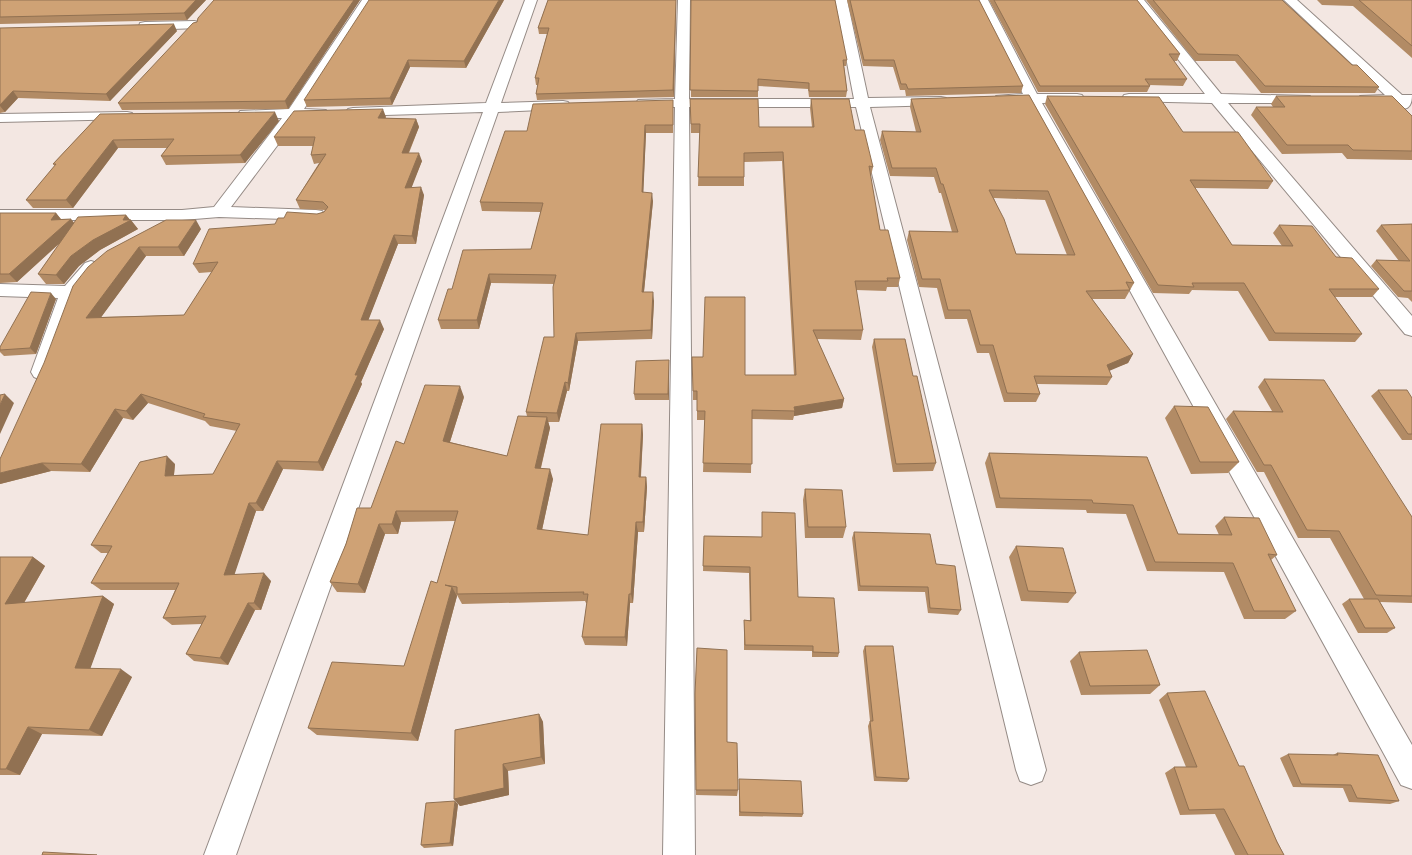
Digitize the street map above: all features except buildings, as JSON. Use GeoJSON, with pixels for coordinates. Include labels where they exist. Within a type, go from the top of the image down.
{"type":"FeatureCollection","features":[{"type":"Feature","properties":{"kind":"street"},"geometry":{"type":"LineString","coordinates":[[218,212],[293,114],[368,0]]}},
{"type":"Feature","properties":{"kind":"street"},"geometry":{"type":"LineString","coordinates":[[220,855],[531,0]]}},
{"type":"Feature","properties":{"kind":"street"},"geometry":{"type":"LineString","coordinates":[[679,855],[682,102],[684,0]]}},
{"type":"Feature","properties":{"kind":"street"},"geometry":{"type":"LineString","coordinates":[[841,0],[862,103],[1031,770]]}},
{"type":"Feature","properties":{"kind":"street"},"geometry":{"type":"LineString","coordinates":[[982,0],[1032,98],[1412,774]]}},
{"type":"Feature","properties":{"kind":"street"},"geometry":{"type":"LineString","coordinates":[[1138,0],[1216,98],[1412,329]]}},
{"type":"Feature","properties":{"kind":"street"},"geometry":{"type":"LineString","coordinates":[[1290,0],[1406,99],[1412,111]]}},
{"type":"Feature","properties":{"kind":"street"},"geometry":{"type":"LineString","coordinates":[[132,26],[198,20],[183,36]]}},
{"type":"Feature","properties":{"kind":"street"},"geometry":{"type":"LineString","coordinates":[[985,99],[1093,98]]}},
{"type":"Feature","properties":{"kind":"street"},"geometry":{"type":"LineString","coordinates":[[1116,98],[1320,99]]}},
{"type":"Feature","properties":{"kind":"street"},"geometry":{"type":"LineString","coordinates":[[1351,99],[1406,99]]}},
{"type":"Feature","properties":{"kind":"street"},"geometry":{"type":"LineString","coordinates":[[627,104],[682,102],[862,103],[955,100]]}},
{"type":"Feature","properties":{"kind":"street"},"geometry":{"type":"LineString","coordinates":[[108,116],[118,104]]}},
{"type":"Feature","properties":{"kind":"street"},"geometry":{"type":"LineString","coordinates":[[231,114],[293,114],[580,105]]}},
{"type":"Feature","properties":{"kind":"street"},"geometry":{"type":"LineString","coordinates":[[0,118],[138,116]]}},
{"type":"Feature","properties":{"kind":"street"},"geometry":{"type":"LineString","coordinates":[[0,215],[182,215],[218,212],[321,216]]}},
{"type":"Feature","properties":{"kind":"street"},"geometry":{"type":"LineString","coordinates":[[148,233],[182,215]]}},
{"type":"Feature","properties":{"kind":"street"},"geometry":{"type":"LineString","coordinates":[[32,392],[42,371],[70,292],[87,271],[102,259]]}},
{"type":"Feature","properties":{"kind":"street"},"geometry":{"type":"LineString","coordinates":[[0,290],[70,292]]}}]}
